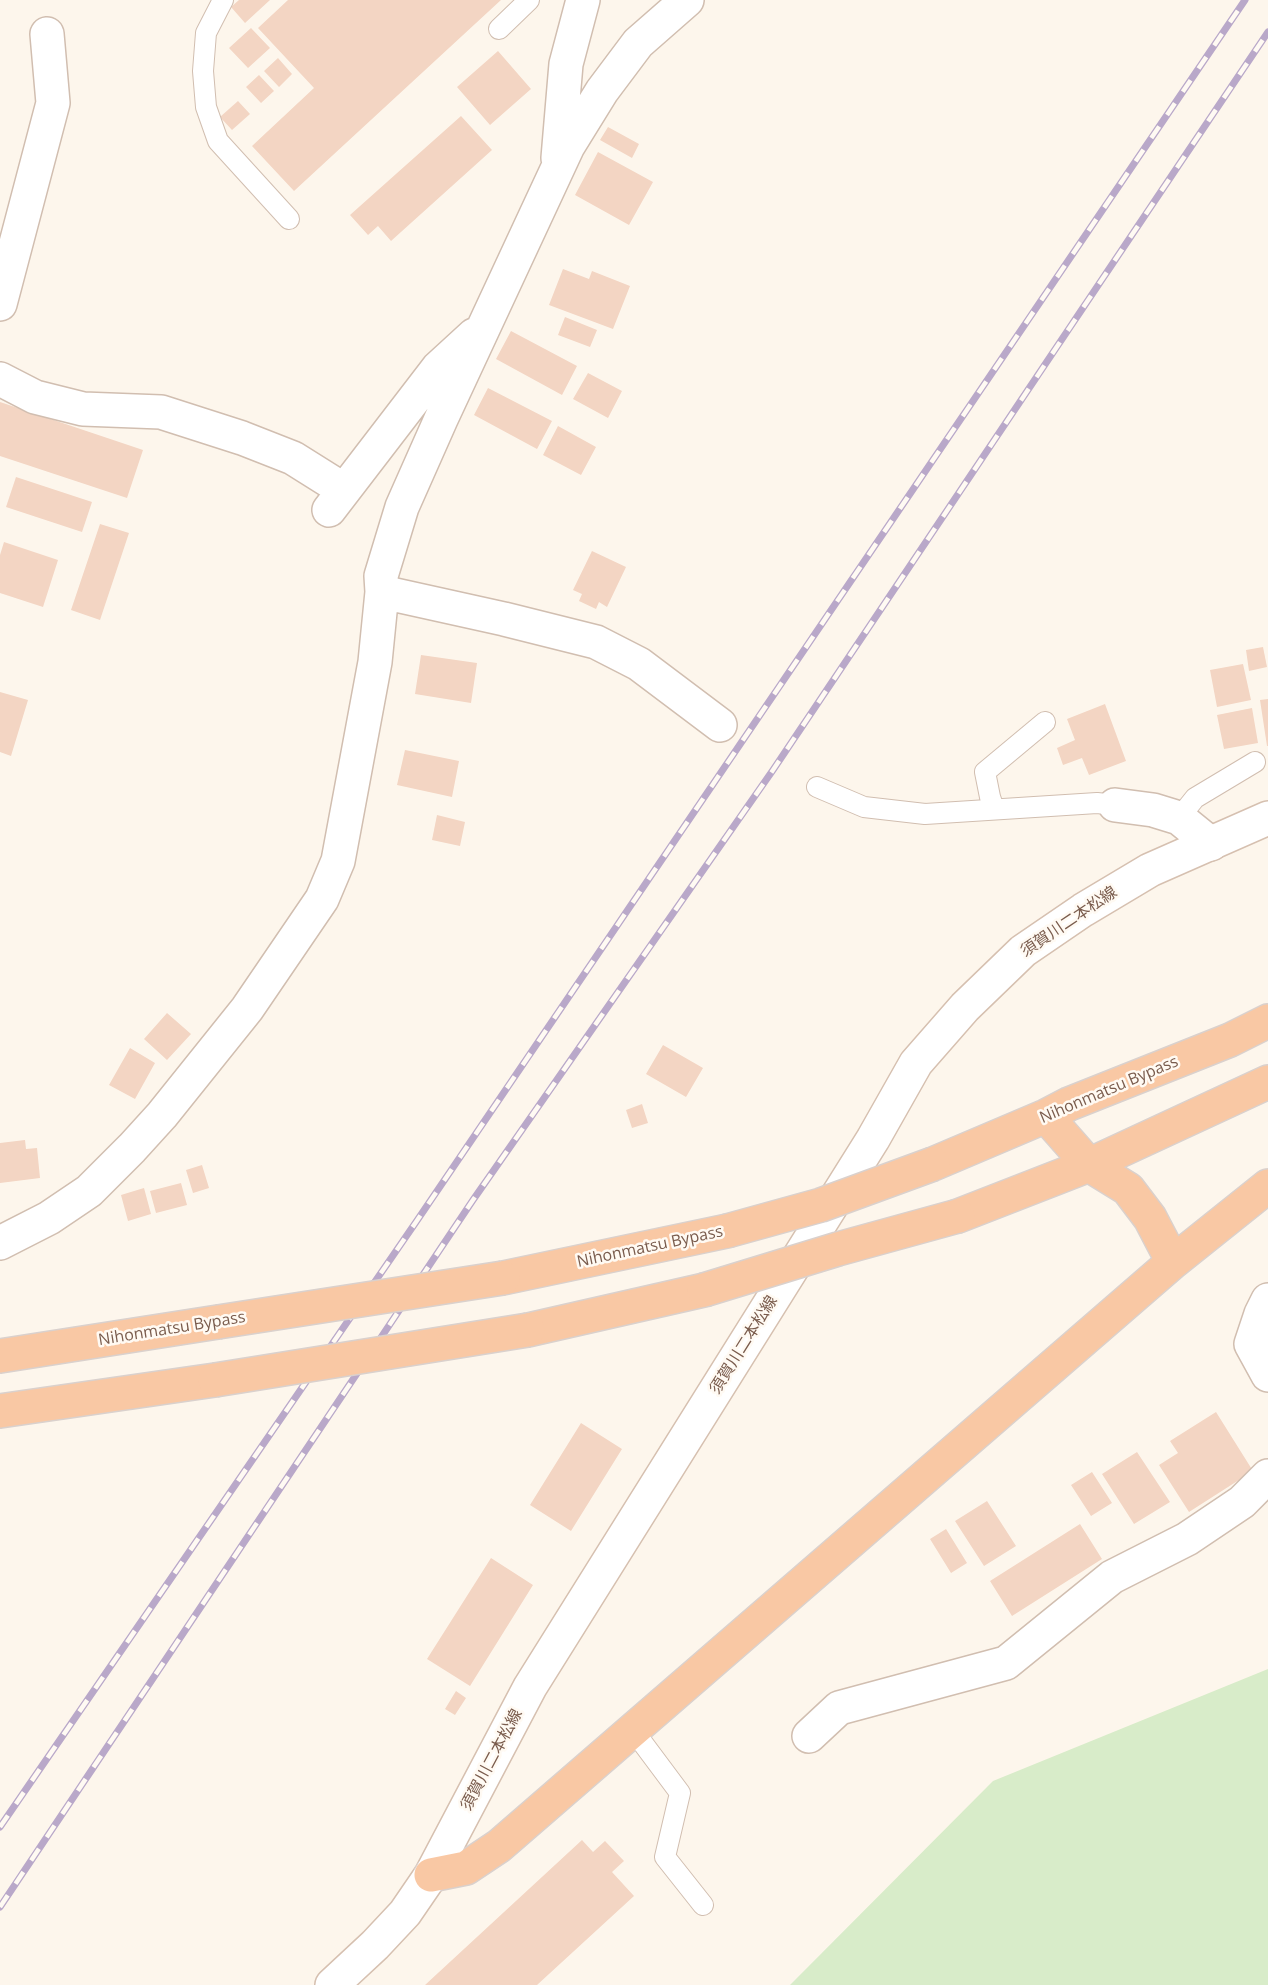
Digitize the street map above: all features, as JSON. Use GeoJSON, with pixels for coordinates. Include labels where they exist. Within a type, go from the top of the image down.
{"type":"FeatureCollection","features":[{"type":"Feature","properties":{"kind":"highway","name":"Nihonmatsu Bypass"},"geometry":{"type":"LineString","coordinates":[[0,1356],[503,1278],[727,1232],[821,1205],[933,1164],[1069,1104],[1230,1040],[1268,1021]]}},
{"type":"Feature","properties":{"kind":"highway"},"geometry":{"type":"LineString","coordinates":[[0,1412],[528,1330],[704,1290],[838,1249],[958,1216],[1089,1165],[1268,1082]]}},
{"type":"Feature","properties":{"kind":"highway"},"geometry":{"type":"LineString","coordinates":[[1046,1116],[1089,1165],[1128,1189],[1150,1218],[1173,1262]]}},
{"type":"Feature","properties":{"kind":"highway"},"geometry":{"type":"LineString","coordinates":[[431,1875],[466,1868],[499,1846],[1173,1262],[1268,1186]]}},
{"type":"Feature","properties":{"kind":"street"},"geometry":{"type":"LineString","coordinates":[[556,173],[566,64],[583,0]]}},
{"type":"Feature","properties":{"kind":"street"},"geometry":{"type":"LineString","coordinates":[[0,1243],[49,1218],[89,1191],[140,1140],[162,1116],[247,1009],[322,899],[338,861],[375,662],[382,592],[381,576],[402,507],[568,146],[602,91],[638,43],[687,0]]}},
{"type":"Feature","properties":{"kind":"street"},"geometry":{"type":"LineString","coordinates":[[0,304],[53,103],[47,34]]}},
{"type":"Feature","properties":{"kind":"street"},"geometry":{"type":"LineString","coordinates":[[0,379],[35,397],[83,409],[161,412],[242,438],[293,458],[337,500],[438,368],[485,326]]}},
{"type":"Feature","properties":{"kind":"street"},"geometry":{"type":"LineString","coordinates":[[382,592],[596,642],[639,664],[720,725]]}},
{"type":"Feature","properties":{"kind":"street"},"geometry":{"type":"LineString","coordinates":[[1115,805],[1153,810],[1179,818],[1211,844]]}},
{"type":"Feature","properties":{"kind":"street","name":"須賀川二本松線"},"geometry":{"type":"LineString","coordinates":[[332,1985],[375,1946],[405,1913],[431,1875],[530,1687],[867,1149],[916,1064],[965,1007],[1023,951],[1083,910],[1150,870],[1268,818]]}},
{"type":"Feature","properties":{"kind":"street"},"geometry":{"type":"LineString","coordinates":[[1268,1300],[1251,1344],[1268,1375]]}},
{"type":"Feature","properties":{"kind":"street"},"geometry":{"type":"LineString","coordinates":[[809,1736],[839,1708],[1006,1663],[1112,1577],[1187,1539],[1242,1502],[1268,1476]]}},
{"type":"Feature","properties":{"kind":"lane"},"geometry":{"type":"LineString","coordinates":[[223,0],[206,33],[203,71],[206,107],[218,141],[290,219]]}},
{"type":"Feature","properties":{"kind":"lane"},"geometry":{"type":"LineString","coordinates":[[499,30],[529,0]]}},
{"type":"Feature","properties":{"kind":"lane"},"geometry":{"type":"LineString","coordinates":[[994,809],[985,772],[1045,722]]}},
{"type":"Feature","properties":{"kind":"lane"},"geometry":{"type":"LineString","coordinates":[[1179,818],[1195,798],[1255,762]]}},
{"type":"Feature","properties":{"kind":"lane"},"geometry":{"type":"LineString","coordinates":[[817,787],[864,807],[925,813],[1097,803],[1115,805]]}},
{"type":"Feature","properties":{"kind":"lane"},"geometry":{"type":"LineString","coordinates":[[633,1730],[680,1793],[665,1857],[703,1905]]}},
{"type":"Feature","properties":{"kind":"green space"},"geometry":{"type":"Polygon","coordinates":[[[1268,1669],[1268,1985],[790,1985],[993,1781],[1268,1669]]]}},
{"type":"Feature","properties":{"kind":"building"},"geometry":{"type":"Polygon","coordinates":[[[239,0],[270,0],[245,23],[231,7],[239,0]]]}},
{"type":"Feature","properties":{"kind":"building"},"geometry":{"type":"Polygon","coordinates":[[[288,0],[501,0],[294,191],[252,146],[314,88],[258,28],[288,0]]]}},
{"type":"Feature","properties":{"kind":"building"},"geometry":{"type":"Polygon","coordinates":[[[251,28],[270,48],[248,68],[229,48],[251,28]]]}},
{"type":"Feature","properties":{"kind":"building"},"geometry":{"type":"Polygon","coordinates":[[[498,51],[531,89],[490,125],[457,87],[498,51]]]}},
{"type":"Feature","properties":{"kind":"building"},"geometry":{"type":"Polygon","coordinates":[[[278,58],[292,74],[279,87],[264,71],[278,58]]]}},
{"type":"Feature","properties":{"kind":"building"},"geometry":{"type":"Polygon","coordinates":[[[259,75],[274,91],[261,103],[246,87],[259,75]]]}},
{"type":"Feature","properties":{"kind":"building"},"geometry":{"type":"Polygon","coordinates":[[[238,101],[250,114],[232,130],[220,117],[238,101]]]}},
{"type":"Feature","properties":{"kind":"building"},"geometry":{"type":"Polygon","coordinates":[[[461,116],[492,150],[391,241],[378,226],[368,235],[350,215],[461,116]]]}},
{"type":"Feature","properties":{"kind":"building"},"geometry":{"type":"Polygon","coordinates":[[[608,127],[639,144],[632,158],[600,140],[608,127]]]}},
{"type":"Feature","properties":{"kind":"building"},"geometry":{"type":"Polygon","coordinates":[[[598,152],[653,182],[629,225],[575,195],[598,152]]]}},
{"type":"Feature","properties":{"kind":"building"},"geometry":{"type":"Polygon","coordinates":[[[563,269],[589,279],[592,271],[630,286],[613,329],[549,305],[563,269]]]}},
{"type":"Feature","properties":{"kind":"building"},"geometry":{"type":"Polygon","coordinates":[[[565,317],[597,330],[590,347],[558,335],[565,317]]]}},
{"type":"Feature","properties":{"kind":"building"},"geometry":{"type":"Polygon","coordinates":[[[511,331],[577,366],[562,395],[496,359],[511,331]]]}},
{"type":"Feature","properties":{"kind":"building"},"geometry":{"type":"Polygon","coordinates":[[[588,373],[622,391],[608,418],[573,399],[588,373]]]}},
{"type":"Feature","properties":{"kind":"building"},"geometry":{"type":"Polygon","coordinates":[[[488,388],[552,421],[537,449],[474,415],[488,388]]]}},
{"type":"Feature","properties":{"kind":"building"},"geometry":{"type":"Polygon","coordinates":[[[0,402],[143,450],[127,498],[0,456],[0,402]]]}},
{"type":"Feature","properties":{"kind":"building"},"geometry":{"type":"Polygon","coordinates":[[[558,426],[596,447],[581,475],[543,455],[558,426]]]}},
{"type":"Feature","properties":{"kind":"building"},"geometry":{"type":"Polygon","coordinates":[[[16,477],[92,502],[82,532],[6,507],[16,477]]]}},
{"type":"Feature","properties":{"kind":"building"},"geometry":{"type":"Polygon","coordinates":[[[100,524],[129,533],[100,620],[71,610],[100,524]]]}},
{"type":"Feature","properties":{"kind":"building"},"geometry":{"type":"Polygon","coordinates":[[[4,542],[58,560],[43,607],[0,593],[0,555],[4,542]]]}},
{"type":"Feature","properties":{"kind":"building"},"geometry":{"type":"Polygon","coordinates":[[[592,551],[626,567],[607,607],[599,602],[596,609],[579,601],[582,594],[573,590],[592,551]]]}},
{"type":"Feature","properties":{"kind":"building"},"geometry":{"type":"Polygon","coordinates":[[[1263,647],[1267,667],[1249,671],[1246,650],[1263,647]]]}},
{"type":"Feature","properties":{"kind":"building"},"geometry":{"type":"Polygon","coordinates":[[[421,655],[477,663],[471,703],[415,694],[421,655]]]}},
{"type":"Feature","properties":{"kind":"building"},"geometry":{"type":"Polygon","coordinates":[[[1243,664],[1251,700],[1217,707],[1210,670],[1243,664]]]}},
{"type":"Feature","properties":{"kind":"building"},"geometry":{"type":"Polygon","coordinates":[[[0,692],[28,700],[11,756],[0,752],[0,692]]]}},
{"type":"Feature","properties":{"kind":"building"},"geometry":{"type":"Polygon","coordinates":[[[1268,699],[1268,746],[1267,746],[1260,700],[1268,699]]]}},
{"type":"Feature","properties":{"kind":"building"},"geometry":{"type":"Polygon","coordinates":[[[1105,704],[1126,761],[1089,775],[1082,758],[1063,765],[1057,748],[1075,740],[1067,719],[1105,704]]]}},
{"type":"Feature","properties":{"kind":"building"},"geometry":{"type":"Polygon","coordinates":[[[1252,708],[1258,743],[1224,749],[1217,715],[1252,708]]]}},
{"type":"Feature","properties":{"kind":"building"},"geometry":{"type":"Polygon","coordinates":[[[405,750],[459,761],[452,797],[397,785],[405,750]]]}},
{"type":"Feature","properties":{"kind":"building"},"geometry":{"type":"Polygon","coordinates":[[[437,815],[465,822],[460,846],[432,840],[437,815]]]}},
{"type":"Feature","properties":{"kind":"building"},"geometry":{"type":"Polygon","coordinates":[[[167,1013],[191,1034],[167,1060],[144,1039],[167,1013]]]}},
{"type":"Feature","properties":{"kind":"building"},"geometry":{"type":"Polygon","coordinates":[[[663,1045],[703,1068],[686,1097],[646,1074],[663,1045]]]}},
{"type":"Feature","properties":{"kind":"building"},"geometry":{"type":"Polygon","coordinates":[[[130,1048],[155,1063],[135,1099],[109,1085],[130,1048]]]}},
{"type":"Feature","properties":{"kind":"building"},"geometry":{"type":"Polygon","coordinates":[[[642,1104],[648,1123],[632,1128],[626,1110],[642,1104]]]}},
{"type":"Feature","properties":{"kind":"building"},"geometry":{"type":"Polygon","coordinates":[[[25,1140],[26,1149],[37,1148],[40,1178],[0,1183],[0,1143],[25,1140]]]}},
{"type":"Feature","properties":{"kind":"building"},"geometry":{"type":"Polygon","coordinates":[[[202,1165],[209,1188],[193,1193],[186,1170],[202,1165]]]}},
{"type":"Feature","properties":{"kind":"building"},"geometry":{"type":"Polygon","coordinates":[[[181,1183],[187,1205],[156,1213],[150,1191],[181,1183]]]}},
{"type":"Feature","properties":{"kind":"building"},"geometry":{"type":"Polygon","coordinates":[[[144,1188],[151,1214],[128,1221],[121,1195],[144,1188]]]}},
{"type":"Feature","properties":{"kind":"building"},"geometry":{"type":"Polygon","coordinates":[[[1216,1412],[1253,1471],[1189,1512],[1159,1465],[1178,1453],[1170,1441],[1216,1412]]]}},
{"type":"Feature","properties":{"kind":"building"},"geometry":{"type":"Polygon","coordinates":[[[581,1423],[622,1449],[571,1531],[530,1505],[581,1423]]]}},
{"type":"Feature","properties":{"kind":"building"},"geometry":{"type":"Polygon","coordinates":[[[1137,1452],[1170,1502],[1134,1524],[1102,1474],[1137,1452]]]}},
{"type":"Feature","properties":{"kind":"building"},"geometry":{"type":"Polygon","coordinates":[[[1092,1472],[1112,1503],[1091,1516],[1071,1485],[1092,1472]]]}},
{"type":"Feature","properties":{"kind":"building"},"geometry":{"type":"Polygon","coordinates":[[[987,1501],[1016,1546],[984,1566],[955,1521],[987,1501]]]}},
{"type":"Feature","properties":{"kind":"building"},"geometry":{"type":"Polygon","coordinates":[[[1080,1524],[1102,1559],[1012,1616],[990,1581],[1080,1524]]]}},
{"type":"Feature","properties":{"kind":"building"},"geometry":{"type":"Polygon","coordinates":[[[946,1529],[967,1563],[951,1573],[930,1539],[946,1529]]]}},
{"type":"Feature","properties":{"kind":"building"},"geometry":{"type":"Polygon","coordinates":[[[491,1558],[533,1585],[470,1686],[427,1659],[491,1558]]]}},
{"type":"Feature","properties":{"kind":"building"},"geometry":{"type":"Polygon","coordinates":[[[456,1691],[466,1698],[455,1715],[445,1709],[456,1691]]]}},
{"type":"Feature","properties":{"kind":"building"},"geometry":{"type":"Polygon","coordinates":[[[582,1840],[593,1852],[605,1841],[624,1861],[612,1872],[634,1896],[537,1985],[425,1985],[582,1840]]]}},
{"type":"Feature","properties":{"kind":"railway"},"geometry":{"type":"LineString","coordinates":[[0,1827],[416,1222],[1245,0]]}},
{"type":"Feature","properties":{"kind":"railway"},"geometry":{"type":"LineString","coordinates":[[0,1907],[473,1200],[773,770],[1268,32]]}}]}
